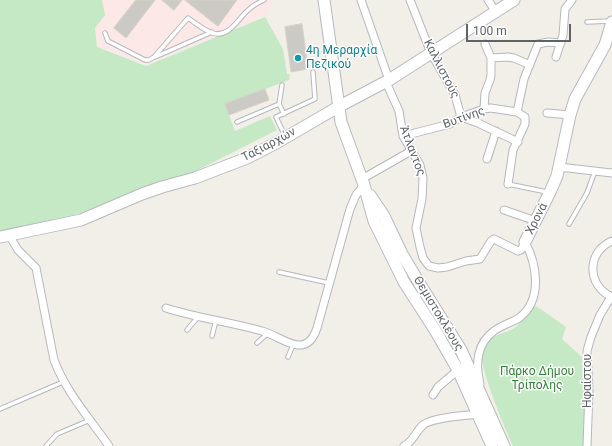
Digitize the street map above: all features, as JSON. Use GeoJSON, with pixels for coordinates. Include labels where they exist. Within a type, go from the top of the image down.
{"type":"FeatureCollection","features":[{"type":"Feature","properties":{"kind":"street","name":"Θεμιστοκλέους"},"geometry":{"type":"LineString","coordinates":[[324,0],[338,107],[344,133],[363,182],[374,221],[392,259],[458,370],[492,446]]}},
{"type":"Feature","properties":{"kind":"street","name":"Άτλαντος"},"geometry":{"type":"LineString","coordinates":[[361,0],[399,111],[403,136],[420,165],[424,184],[417,223],[417,236],[422,255],[426,263],[431,266],[444,267],[480,259],[491,241],[494,239],[518,250],[520,250],[525,242]]}},
{"type":"Feature","properties":{"kind":"street","name":"Καλλιστούς"},"geometry":{"type":"LineString","coordinates":[[410,0],[431,53],[455,95],[461,117]]}},
{"type":"Feature","properties":{"kind":"street"},"geometry":{"type":"LineString","coordinates":[[488,0],[496,12]]}},
{"type":"Feature","properties":{"kind":"street","name":"Ταξιαρχών"},"geometry":{"type":"LineString","coordinates":[[5,236],[65,224],[90,217],[142,194],[162,187],[188,181],[229,166],[262,150],[338,107],[388,81],[514,0]]}},
{"type":"Feature","properties":{"kind":"street"},"geometry":{"type":"LineString","coordinates":[[556,57],[564,30],[565,10],[572,0]]}},
{"type":"Feature","properties":{"kind":"street","name":"Χρονά"},"geometry":{"type":"LineString","coordinates":[[484,399],[479,383],[477,366],[479,351],[482,344],[494,331],[523,315],[534,295],[536,286],[535,267],[525,242],[550,192],[559,167],[575,99],[602,51],[611,27]]}},
{"type":"Feature","properties":{"kind":"street"},"geometry":{"type":"LineString","coordinates":[[517,112],[524,79],[538,44],[548,42],[561,43]]}},
{"type":"Feature","properties":{"kind":"street"},"geometry":{"type":"LineString","coordinates":[[484,109],[485,92],[490,80],[491,58],[485,44]]}},
{"type":"Feature","properties":{"kind":"street"},"geometry":{"type":"LineString","coordinates":[[491,58],[514,58],[530,65]]}},
{"type":"Feature","properties":{"kind":"street","name":"Βυτίνης"},"geometry":{"type":"LineString","coordinates":[[403,136],[450,124],[461,117],[491,108],[517,112],[525,117],[525,124],[518,142]]}},
{"type":"Feature","properties":{"kind":"street"},"geometry":{"type":"LineString","coordinates":[[547,113],[570,116]]}},
{"type":"Feature","properties":{"kind":"street"},"geometry":{"type":"LineString","coordinates":[[461,117],[496,131],[518,142],[514,150],[508,184]]}},
{"type":"Feature","properties":{"kind":"street"},"geometry":{"type":"LineString","coordinates":[[487,159],[496,131]]}},
{"type":"Feature","properties":{"kind":"street"},"geometry":{"type":"LineString","coordinates":[[166,308],[198,317],[229,322],[268,333],[293,344],[306,344],[314,337],[350,209],[363,182],[411,151]]}},
{"type":"Feature","properties":{"kind":"street"},"geometry":{"type":"LineString","coordinates":[[559,167],[612,173]]}},
{"type":"Feature","properties":{"kind":"street","name":"Θεμιστοκλέους"},"geometry":{"type":"LineString","coordinates":[[363,182],[384,216],[402,254],[420,286],[449,329],[461,350],[504,446]]}},
{"type":"Feature","properties":{"kind":"street"},"geometry":{"type":"LineString","coordinates":[[504,210],[536,221]]}},
{"type":"Feature","properties":{"kind":"street"},"geometry":{"type":"LineString","coordinates":[[5,236],[36,268],[54,360],[63,382],[109,446]]}},
{"type":"Feature","properties":{"kind":"street"},"geometry":{"type":"LineString","coordinates":[[611,297],[603,292],[598,286],[594,278],[593,270],[597,253],[612,241]]}},
{"type":"Feature","properties":{"kind":"street","name":"Ηφαίστου"},"geometry":{"type":"LineString","coordinates":[[587,446],[589,391],[587,351],[600,315],[611,297]]}},
{"type":"Feature","properties":{"kind":"street"},"geometry":{"type":"LineString","coordinates":[[432,395],[438,387],[458,370]]}},
{"type":"Feature","properties":{"kind":"street"},"geometry":{"type":"LineString","coordinates":[[410,444],[420,429],[428,422],[478,414]]}},
{"type":"Feature","properties":{"kind":"lane"},"geometry":{"type":"LineString","coordinates":[[154,57],[188,18],[212,32],[219,34],[232,28],[250,8],[264,0]]}},
{"type":"Feature","properties":{"kind":"lane"},"geometry":{"type":"LineString","coordinates":[[587,22],[611,27]]}},
{"type":"Feature","properties":{"kind":"lane"},"geometry":{"type":"LineString","coordinates":[[105,33],[108,42],[145,60],[149,60],[212,32]]}},
{"type":"Feature","properties":{"kind":"lane"},"geometry":{"type":"LineString","coordinates":[[285,137],[276,117],[315,99],[313,72]]}},
{"type":"Feature","properties":{"kind":"lane"},"geometry":{"type":"LineString","coordinates":[[282,85],[279,104],[284,114]]}},
{"type":"Feature","properties":{"kind":"lane"},"geometry":{"type":"LineString","coordinates":[[237,122],[279,104]]}},
{"type":"Feature","properties":{"kind":"lane"},"geometry":{"type":"LineString","coordinates":[[569,224],[587,193],[595,171]]}},
{"type":"Feature","properties":{"kind":"lane"},"geometry":{"type":"LineString","coordinates":[[508,184],[550,192]]}},
{"type":"Feature","properties":{"kind":"lane"},"geometry":{"type":"LineString","coordinates":[[279,272],[329,283]]}},
{"type":"Feature","properties":{"kind":"lane"},"geometry":{"type":"LineString","coordinates":[[186,330],[198,317]]}},
{"type":"Feature","properties":{"kind":"lane"},"geometry":{"type":"LineString","coordinates":[[212,336],[216,320]]}},
{"type":"Feature","properties":{"kind":"lane"},"geometry":{"type":"LineString","coordinates":[[257,343],[268,333]]}},
{"type":"Feature","properties":{"kind":"lane"},"geometry":{"type":"LineString","coordinates":[[288,357],[293,344]]}},
{"type":"Feature","properties":{"kind":"lane"},"geometry":{"type":"LineString","coordinates":[[0,408],[63,382]]}},
{"type":"Feature","properties":{"kind":"lane"},"geometry":{"type":"LineString","coordinates":[[46,446],[57,434],[90,420]]}},
{"type":"Feature","properties":{"kind":"shaded area"},"geometry":{"type":"Polygon","coordinates":[[[91,0],[274,0],[266,15],[146,64],[98,46],[91,0]]]}},
{"type":"Feature","properties":{"kind":"green space"},"geometry":{"type":"Polygon","coordinates":[[[0,0],[102,0],[105,15],[95,28],[97,47],[146,66],[265,17],[283,49],[287,74],[290,74],[289,80],[225,104],[235,131],[270,116],[277,130],[182,178],[77,214],[0,231],[0,0]]]}},
{"type":"Feature","properties":{"kind":"green space","name":"Πάρκο Δήμου Τρίπολης"},"geometry":{"type":"Polygon","coordinates":[[[535,306],[566,327],[562,339],[582,357],[585,392],[583,446],[513,446],[489,385],[482,361],[482,353],[484,348],[493,338],[517,326],[527,313],[535,306]]]}},
{"type":"Feature","properties":{"kind":"building"},"geometry":{"type":"Polygon","coordinates":[[[136,0],[155,0],[126,38],[114,28],[136,0]]]}},
{"type":"Feature","properties":{"kind":"building"},"geometry":{"type":"Polygon","coordinates":[[[162,0],[182,0],[174,10],[162,0]]]}},
{"type":"Feature","properties":{"kind":"building"},"geometry":{"type":"Polygon","coordinates":[[[185,0],[237,0],[218,26],[185,0]]]}},
{"type":"Feature","properties":{"kind":"building","name":"4η Μεραρχία Πεζικού"},"geometry":{"type":"Polygon","coordinates":[[[302,24],[308,69],[291,72],[285,27],[302,24]]]}},
{"type":"Feature","properties":{"kind":"building"},"geometry":{"type":"Polygon","coordinates":[[[265,89],[269,100],[229,115],[225,104],[265,89]]]}},
{"type":"Feature","properties":{"kind":"place","name":"4η Μεραρχία Πεζικού"},"geometry":{"type":"Point","coordinates":[298,58]}}]}
